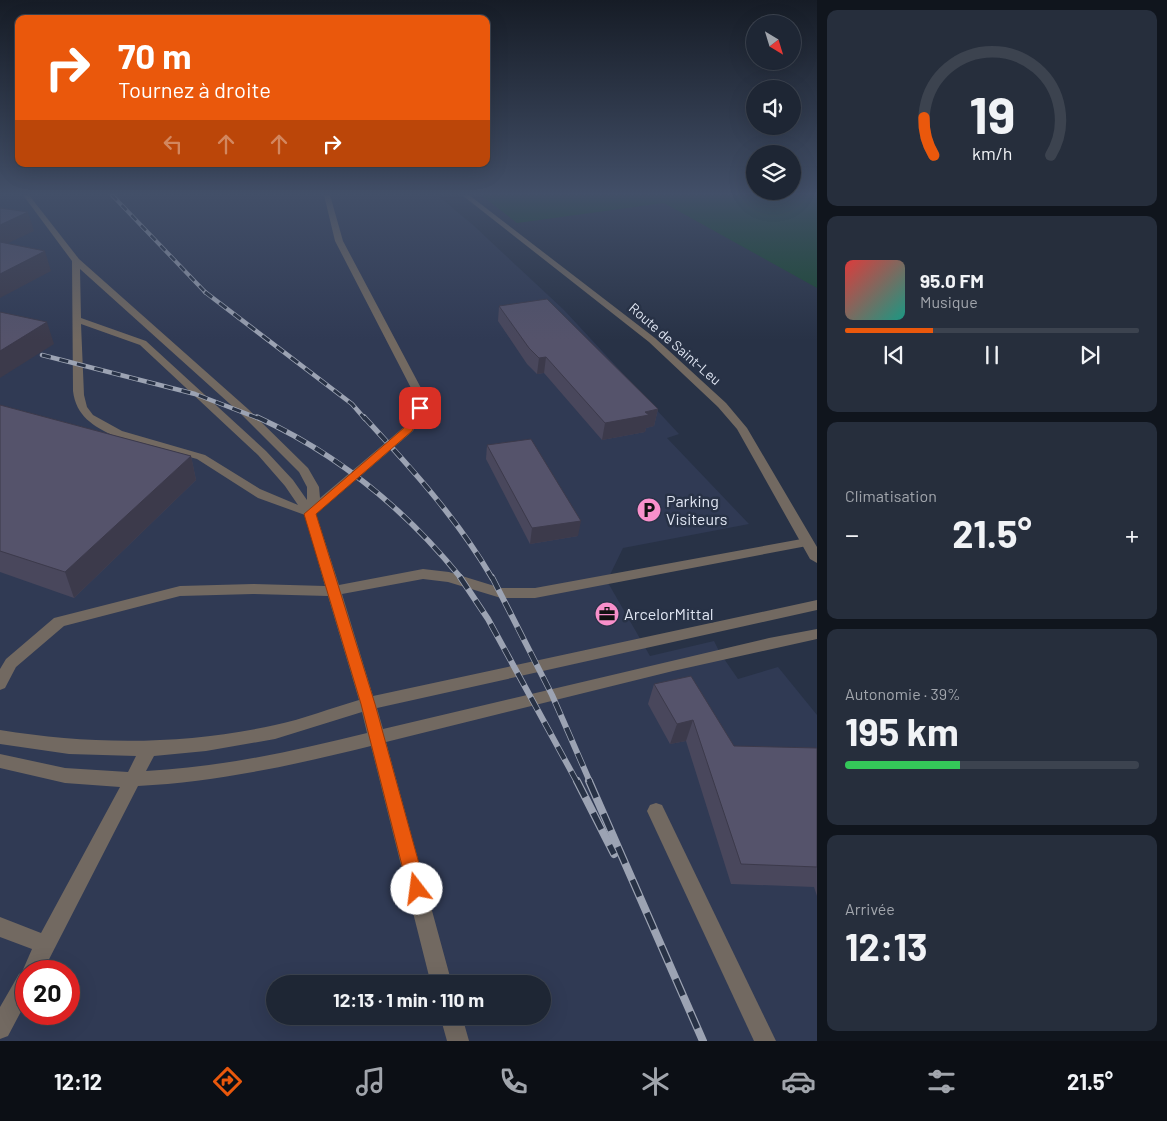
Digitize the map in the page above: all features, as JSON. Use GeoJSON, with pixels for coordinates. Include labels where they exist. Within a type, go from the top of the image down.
{"type":"FeatureCollection","features":[{"type":"Feature","properties":{"kind":"street"},"geometry":{"type":"LineString","coordinates":[[63,244],[76,261],[244,411],[304,470],[313,488],[314,498],[310,514]]}},
{"type":"Feature","properties":{"kind":"street"},"geometry":{"type":"LineString","coordinates":[[310,514],[409,429],[420,408],[416,388],[340,244]]}},
{"type":"Feature","properties":{"kind":"street","name":"Route de Saint-Leu"},"geometry":{"type":"LineString","coordinates":[[528,244],[652,340],[722,405],[742,428],[756,450],[817,559]]}},
{"type":"Feature","properties":{"kind":"street"},"geometry":{"type":"LineString","coordinates":[[76,261],[78,399],[86,414],[92,420],[125,437],[178,449],[204,458],[256,492],[310,514]]}},
{"type":"Feature","properties":{"kind":"street"},"geometry":{"type":"LineString","coordinates":[[78,320],[143,343],[262,453],[289,483],[310,514],[368,704],[440,975]]}},
{"type":"Feature","properties":{"kind":"street"},"geometry":{"type":"LineString","coordinates":[[0,684],[11,663],[58,622],[180,592],[253,589],[334,591],[422,574],[449,577],[502,593],[535,593],[807,542]]}},
{"type":"Feature","properties":{"kind":"street"},"geometry":{"type":"LineString","coordinates":[[0,737],[72,747],[149,749],[215,743],[302,725],[368,704],[643,640],[817,605]]}},
{"type":"Feature","properties":{"kind":"street"},"geometry":{"type":"LineString","coordinates":[[0,761],[85,778],[135,779],[186,776],[230,769],[377,738],[720,653],[817,634]]}},
{"type":"Feature","properties":{"kind":"street"},"geometry":{"type":"LineString","coordinates":[[38,960],[135,779],[149,749]]}},
{"type":"Feature","properties":{"kind":"street"},"geometry":{"type":"LineString","coordinates":[[656,811],[765,1041]]}},
{"type":"Feature","properties":{"kind":"street"},"geometry":{"type":"LineString","coordinates":[[0,927],[46,944]]}},
{"type":"Feature","properties":{"kind":"street"},"geometry":{"type":"LineString","coordinates":[[0,1028],[15,1001]]}},
{"type":"Feature","properties":{"kind":"street"},"geometry":{"type":"LineString","coordinates":[[454,1025],[458,1041]]}},
{"type":"Feature","properties":{"kind":"shaded area"},"geometry":{"type":"Polygon","coordinates":[[[0,244],[493,244],[564,310],[679,434],[667,438],[749,524],[623,548],[607,581],[650,656],[714,641],[738,679],[778,667],[817,715],[817,1041],[0,1041],[0,244]]]}},
{"type":"Feature","properties":{"kind":"green space"},"geometry":{"type":"Polygon","coordinates":[[[737,244],[817,244],[817,288],[737,244]]]}},
{"type":"Feature","properties":{"kind":"building"},"geometry":{"type":"Polygon","coordinates":[[[0,244],[45,251],[0,274],[0,244]]]}},
{"type":"Feature","properties":{"kind":"building"},"geometry":{"type":"Polygon","coordinates":[[[547,299],[658,409],[645,412],[649,415],[605,423],[546,357],[539,358],[529,348],[499,306],[547,299]]]}},
{"type":"Feature","properties":{"kind":"building"},"geometry":{"type":"Polygon","coordinates":[[[0,312],[47,322],[0,351],[0,312]]]}},
{"type":"Feature","properties":{"kind":"building"},"geometry":{"type":"Polygon","coordinates":[[[0,405],[191,456],[65,572],[0,551],[0,405]]]}},
{"type":"Feature","properties":{"kind":"building"},"geometry":{"type":"Polygon","coordinates":[[[531,439],[581,521],[532,528],[487,445],[531,439]]]}},
{"type":"Feature","properties":{"kind":"building"},"geometry":{"type":"Polygon","coordinates":[[[691,676],[734,746],[817,748],[817,867],[741,864],[693,720],[677,724],[654,684],[691,676]]]}},
{"type":"Feature","properties":{"kind":"railway"},"geometry":{"type":"LineString","coordinates":[[159,244],[205,292]]}},
{"type":"Feature","properties":{"kind":"railway"},"geometry":{"type":"LineString","coordinates":[[205,292],[352,404],[365,419]]}},
{"type":"Feature","properties":{"kind":"railway"},"geometry":{"type":"LineString","coordinates":[[42,355],[195,394],[260,419]]}},
{"type":"Feature","properties":{"kind":"railway"},"geometry":{"type":"LineString","coordinates":[[257,417],[315,448],[368,486],[417,529],[461,578]]}},
{"type":"Feature","properties":{"kind":"railway"},"geometry":{"type":"LineString","coordinates":[[364,417],[449,514],[492,578]]}},
{"type":"Feature","properties":{"kind":"railway"},"geometry":{"type":"LineString","coordinates":[[460,577],[488,619],[577,782]]}},
{"type":"Feature","properties":{"kind":"railway"},"geometry":{"type":"LineString","coordinates":[[492,577],[552,695],[590,782]]}},
{"type":"Feature","properties":{"kind":"railway"},"geometry":{"type":"LineString","coordinates":[[577,781],[614,854]]}},
{"type":"Feature","properties":{"kind":"railway"},"geometry":{"type":"LineString","coordinates":[[589,781],[703,1041]]}},
{"type":"Feature","properties":{"kind":"place","name":"Parking Visiteurs"},"geometry":{"type":"Point","coordinates":[649,510]}},
{"type":"Feature","properties":{"kind":"place","name":"ArcelorMittal"},"geometry":{"type":"Point","coordinates":[607,614]}},
{"type":"Feature","properties":{"kind":"route"},"geometry":{"type":"LineString","coordinates":[[417,889],[368,704],[310,514],[409,429],[416,419],[420,408]]}}]}
